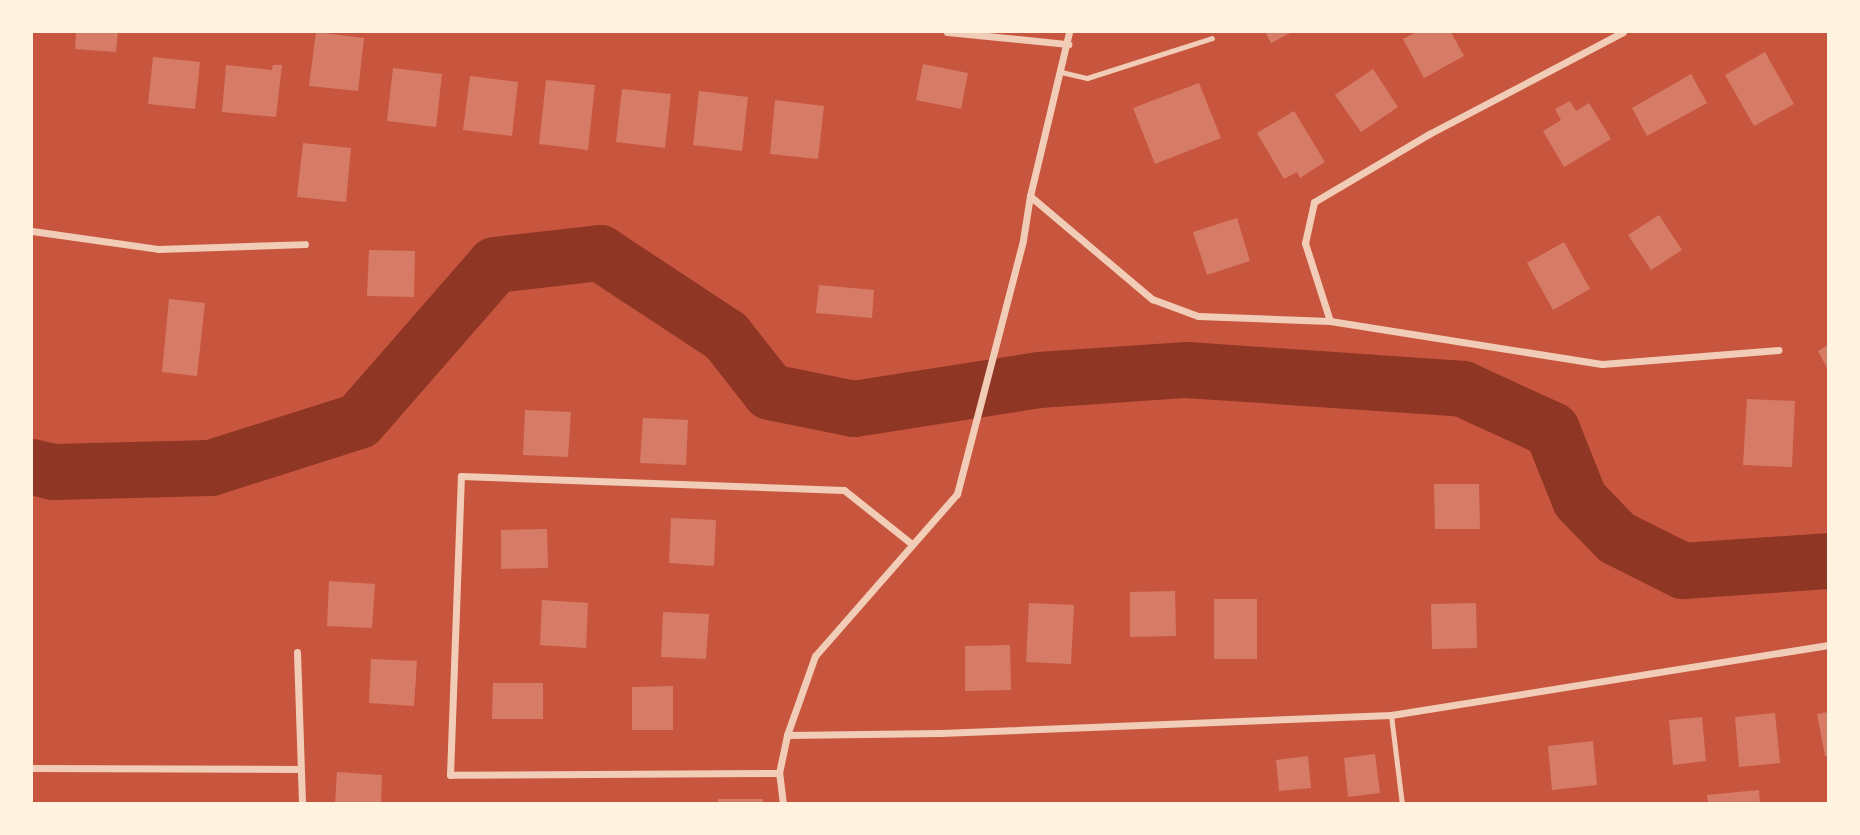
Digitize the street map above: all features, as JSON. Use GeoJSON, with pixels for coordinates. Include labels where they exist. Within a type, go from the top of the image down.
{"type":"FeatureCollection","features":[{"type":"Feature","properties":{"kind":"street"},"geometry":{"type":"LineString","coordinates":[[947,32],[1068,44]]}},
{"type":"Feature","properties":{"kind":"street"},"geometry":{"type":"LineString","coordinates":[[783,803],[779,773],[787,735],[815,656],[957,494],[1023,240],[1030,196],[1069,32]]}},
{"type":"Feature","properties":{"kind":"street"},"geometry":{"type":"LineString","coordinates":[[1329,321],[1306,243],[1314,202],[1429,134],[1623,32]]}},
{"type":"Feature","properties":{"kind":"street"},"geometry":{"type":"LineString","coordinates":[[1030,196],[1152,299],[1198,316],[1329,321],[1602,364],[1778,349]]}},
{"type":"Feature","properties":{"kind":"street"},"geometry":{"type":"LineString","coordinates":[[32,231],[158,249],[305,244]]}},
{"type":"Feature","properties":{"kind":"street"},"geometry":{"type":"LineString","coordinates":[[779,773],[450,775],[461,476],[844,490],[912,544]]}},
{"type":"Feature","properties":{"kind":"street"},"geometry":{"type":"LineString","coordinates":[[787,735],[942,733],[1391,715],[1829,645]]}},
{"type":"Feature","properties":{"kind":"street"},"geometry":{"type":"LineString","coordinates":[[297,652],[302,803]]}},
{"type":"Feature","properties":{"kind":"street"},"geometry":{"type":"LineString","coordinates":[[32,768],[299,769]]}},
{"type":"Feature","properties":{"kind":"lane"},"geometry":{"type":"LineString","coordinates":[[1061,72],[1087,78],[1212,37]]}},
{"type":"Feature","properties":{"kind":"lane"},"geometry":{"type":"LineString","coordinates":[[1391,715],[1402,803]]}},
{"type":"Feature","properties":{"kind":"building"},"geometry":{"type":"Polygon","coordinates":[[[76,32],[118,32],[116,52],[75,49],[76,32]]]}},
{"type":"Feature","properties":{"kind":"building"},"geometry":{"type":"Polygon","coordinates":[[[316,32],[364,38],[358,91],[309,86],[316,32]]]}},
{"type":"Feature","properties":{"kind":"building"},"geometry":{"type":"Polygon","coordinates":[[[1265,32],[1292,32],[1271,43],[1265,32]]]}},
{"type":"Feature","properties":{"kind":"building"},"geometry":{"type":"Polygon","coordinates":[[[1417,32],[1451,32],[1464,56],[1424,78],[1403,39],[1417,32]]]}},
{"type":"Feature","properties":{"kind":"building"},"geometry":{"type":"Polygon","coordinates":[[[1765,52],[1794,104],[1754,126],[1725,75],[1765,52]]]}},
{"type":"Feature","properties":{"kind":"building"},"geometry":{"type":"Polygon","coordinates":[[[153,57],[200,62],[195,109],[148,104],[153,57]]]}},
{"type":"Feature","properties":{"kind":"building"},"geometry":{"type":"Polygon","coordinates":[[[923,64],[968,73],[961,109],[916,100],[923,64]]]}},
{"type":"Feature","properties":{"kind":"building"},"geometry":{"type":"Polygon","coordinates":[[[226,65],[272,70],[273,65],[282,65],[276,117],[222,112],[226,65]]]}},
{"type":"Feature","properties":{"kind":"building"},"geometry":{"type":"Polygon","coordinates":[[[393,68],[442,74],[436,127],[387,121],[393,68]]]}},
{"type":"Feature","properties":{"kind":"building"},"geometry":{"type":"Polygon","coordinates":[[[1373,69],[1398,107],[1361,132],[1335,95],[1373,69]]]}},
{"type":"Feature","properties":{"kind":"building"},"geometry":{"type":"Polygon","coordinates":[[[1691,74],[1707,103],[1647,136],[1632,108],[1691,74]]]}},
{"type":"Feature","properties":{"kind":"building"},"geometry":{"type":"Polygon","coordinates":[[[470,76],[518,82],[512,136],[463,130],[470,76]]]}},
{"type":"Feature","properties":{"kind":"building"},"geometry":{"type":"Polygon","coordinates":[[[546,80],[595,85],[588,150],[539,144],[546,80]]]}},
{"type":"Feature","properties":{"kind":"building"},"geometry":{"type":"Polygon","coordinates":[[[1199,83],[1221,138],[1155,164],[1133,108],[1199,83]]]}},
{"type":"Feature","properties":{"kind":"building"},"geometry":{"type":"Polygon","coordinates":[[[622,89],[671,94],[665,148],[616,142],[622,89]]]}},
{"type":"Feature","properties":{"kind":"building"},"geometry":{"type":"Polygon","coordinates":[[[699,91],[748,97],[742,151],[693,145],[699,91]]]}},
{"type":"Feature","properties":{"kind":"building"},"geometry":{"type":"Polygon","coordinates":[[[775,100],[824,106],[818,159],[770,154],[775,100]]]}},
{"type":"Feature","properties":{"kind":"building"},"geometry":{"type":"Polygon","coordinates":[[[1570,101],[1576,111],[1589,103],[1611,139],[1564,167],[1543,131],[1561,120],[1555,109],[1570,101]]]}},
{"type":"Feature","properties":{"kind":"building"},"geometry":{"type":"Polygon","coordinates":[[[1294,111],[1325,162],[1300,178],[1297,172],[1284,179],[1257,133],[1294,111]]]}},
{"type":"Feature","properties":{"kind":"building"},"geometry":{"type":"Polygon","coordinates":[[[303,143],[351,148],[346,202],[297,197],[303,143]]]}},
{"type":"Feature","properties":{"kind":"building"},"geometry":{"type":"Polygon","coordinates":[[[1659,215],[1682,250],[1651,270],[1628,235],[1659,215]]]}},
{"type":"Feature","properties":{"kind":"building"},"geometry":{"type":"Polygon","coordinates":[[[1237,218],[1250,261],[1207,275],[1193,232],[1237,218]]]}},
{"type":"Feature","properties":{"kind":"building"},"geometry":{"type":"Polygon","coordinates":[[[1564,242],[1590,289],[1553,310],[1527,263],[1564,242]]]}},
{"type":"Feature","properties":{"kind":"building"},"geometry":{"type":"Polygon","coordinates":[[[369,250],[415,251],[414,297],[367,296],[369,250]]]}},
{"type":"Feature","properties":{"kind":"building"},"geometry":{"type":"Polygon","coordinates":[[[819,285],[874,290],[872,318],[816,313],[819,285]]]}},
{"type":"Feature","properties":{"kind":"building"},"geometry":{"type":"Polygon","coordinates":[[[169,299],[205,303],[197,376],[162,372],[169,299]]]}},
{"type":"Feature","properties":{"kind":"building"},"geometry":{"type":"Polygon","coordinates":[[[1828,345],[1828,370],[1818,351],[1828,345]]]}},
{"type":"Feature","properties":{"kind":"building"},"geometry":{"type":"Polygon","coordinates":[[[1747,399],[1795,401],[1792,467],[1743,465],[1747,399]]]}},
{"type":"Feature","properties":{"kind":"building"},"geometry":{"type":"Polygon","coordinates":[[[525,410],[571,412],[568,457],[523,455],[525,410]]]}},
{"type":"Feature","properties":{"kind":"building"},"geometry":{"type":"Polygon","coordinates":[[[643,418],[688,420],[686,465],[640,463],[643,418]]]}},
{"type":"Feature","properties":{"kind":"building"},"geometry":{"type":"Polygon","coordinates":[[[1434,484],[1479,484],[1480,529],[1435,529],[1434,484]]]}},
{"type":"Feature","properties":{"kind":"building"},"geometry":{"type":"Polygon","coordinates":[[[671,518],[716,520],[714,566],[669,563],[671,518]]]}},
{"type":"Feature","properties":{"kind":"building"},"geometry":{"type":"Polygon","coordinates":[[[547,529],[548,568],[501,569],[501,530],[547,529]]]}},
{"type":"Feature","properties":{"kind":"building"},"geometry":{"type":"Polygon","coordinates":[[[329,581],[375,584],[372,628],[327,626],[329,581]]]}},
{"type":"Feature","properties":{"kind":"building"},"geometry":{"type":"Polygon","coordinates":[[[1175,591],[1176,636],[1130,637],[1130,592],[1175,591]]]}},
{"type":"Feature","properties":{"kind":"building"},"geometry":{"type":"Polygon","coordinates":[[[1214,599],[1257,599],[1257,659],[1214,659],[1214,599]]]}},
{"type":"Feature","properties":{"kind":"building"},"geometry":{"type":"Polygon","coordinates":[[[542,600],[588,603],[586,648],[540,645],[542,600]]]}},
{"type":"Feature","properties":{"kind":"building"},"geometry":{"type":"Polygon","coordinates":[[[1029,603],[1074,605],[1071,664],[1026,662],[1029,603]]]}},
{"type":"Feature","properties":{"kind":"building"},"geometry":{"type":"Polygon","coordinates":[[[1476,603],[1477,648],[1432,649],[1431,604],[1476,603]]]}},
{"type":"Feature","properties":{"kind":"building"},"geometry":{"type":"Polygon","coordinates":[[[663,612],[709,614],[706,659],[661,657],[663,612]]]}},
{"type":"Feature","properties":{"kind":"building"},"geometry":{"type":"Polygon","coordinates":[[[1010,645],[1011,690],[965,691],[965,646],[1010,645]]]}},
{"type":"Feature","properties":{"kind":"building"},"geometry":{"type":"Polygon","coordinates":[[[371,659],[417,661],[414,706],[369,703],[371,659]]]}},
{"type":"Feature","properties":{"kind":"building"},"geometry":{"type":"Polygon","coordinates":[[[493,683],[543,683],[543,719],[492,719],[493,683]]]}},
{"type":"Feature","properties":{"kind":"building"},"geometry":{"type":"Polygon","coordinates":[[[673,686],[673,730],[632,730],[632,687],[673,686]]]}},
{"type":"Feature","properties":{"kind":"building"},"geometry":{"type":"Polygon","coordinates":[[[1828,712],[1828,756],[1825,756],[1817,714],[1828,712]]]}},
{"type":"Feature","properties":{"kind":"building"},"geometry":{"type":"Polygon","coordinates":[[[1775,713],[1780,763],[1739,767],[1735,717],[1775,713]]]}},
{"type":"Feature","properties":{"kind":"building"},"geometry":{"type":"Polygon","coordinates":[[[1702,717],[1706,761],[1673,765],[1669,720],[1702,717]]]}},
{"type":"Feature","properties":{"kind":"building"},"geometry":{"type":"Polygon","coordinates":[[[1593,741],[1597,785],[1552,790],[1548,746],[1593,741]]]}},
{"type":"Feature","properties":{"kind":"building"},"geometry":{"type":"Polygon","coordinates":[[[1375,754],[1380,793],[1348,797],[1344,758],[1375,754]]]}},
{"type":"Feature","properties":{"kind":"building"},"geometry":{"type":"Polygon","coordinates":[[[1308,756],[1311,788],[1279,791],[1276,760],[1308,756]]]}},
{"type":"Feature","properties":{"kind":"building"},"geometry":{"type":"Polygon","coordinates":[[[337,772],[382,775],[381,804],[335,804],[337,772]]]}},
{"type":"Feature","properties":{"kind":"building"},"geometry":{"type":"Polygon","coordinates":[[[1759,790],[1760,804],[1708,804],[1707,795],[1759,790]]]}},
{"type":"Feature","properties":{"kind":"building"},"geometry":{"type":"Polygon","coordinates":[[[718,799],[763,799],[763,804],[718,804],[718,799]]]}},
{"type":"Feature","properties":{"kind":"waterway"},"geometry":{"type":"LineString","coordinates":[[32,467],[54,472],[211,468],[359,421],[495,265],[600,253],[726,336],[770,392],[854,409],[1039,380],[1187,370],[1463,389],[1552,430],[1580,500],[1617,538],[1683,571],[1828,561]]}}]}
